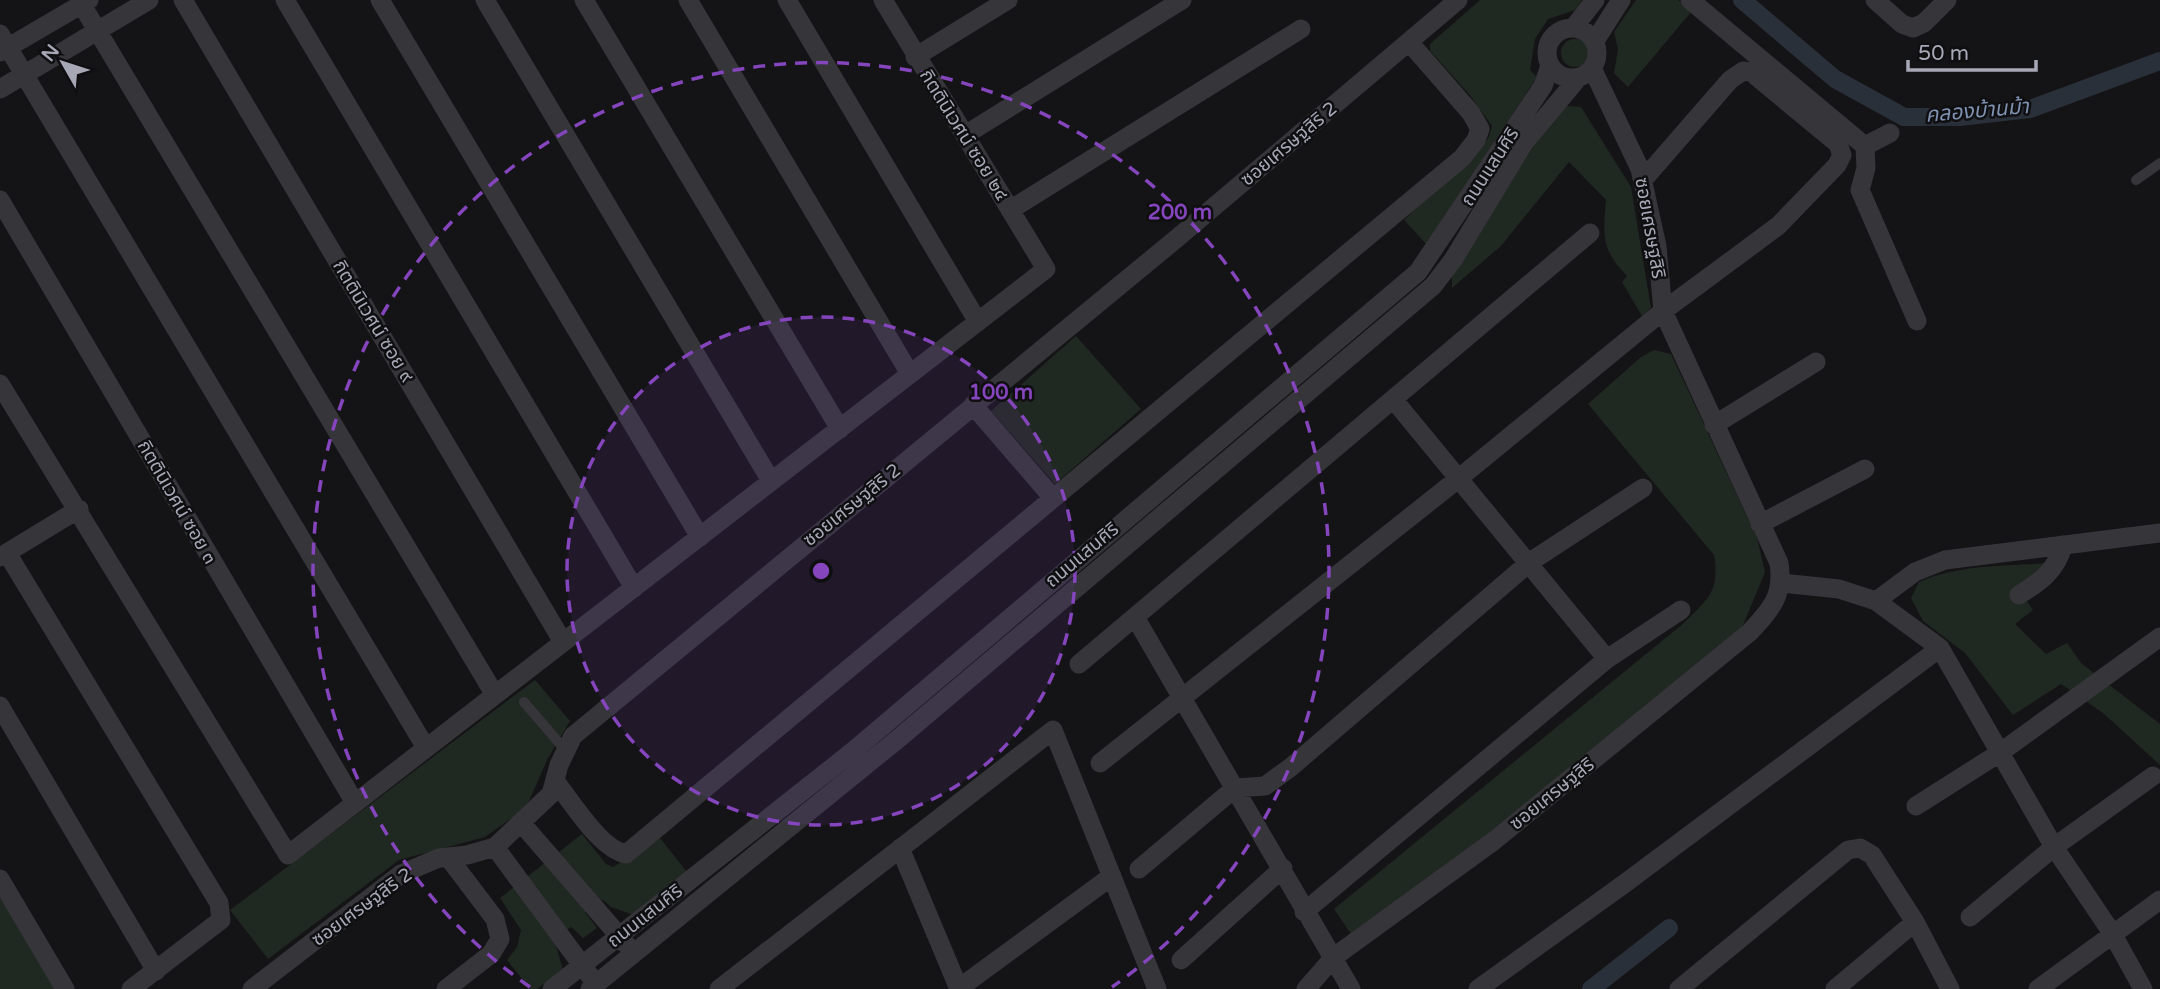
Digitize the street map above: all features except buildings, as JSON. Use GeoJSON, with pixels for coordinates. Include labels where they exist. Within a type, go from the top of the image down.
{"type":"FeatureCollection","features":[{"type":"Feature","properties":{"kind":"street"},"geometry":{"type":"LineString","coordinates":[[0,89],[149,0]]}},
{"type":"Feature","properties":{"kind":"street","name":"กิตตินิเวศน์ ซอย ๙"},"geometry":{"type":"LineString","coordinates":[[183,0],[563,642]]}},
{"type":"Feature","properties":{"kind":"street"},"geometry":{"type":"LineString","coordinates":[[285,0],[634,587]]}},
{"type":"Feature","properties":{"kind":"street"},"geometry":{"type":"LineString","coordinates":[[380,0],[700,537]]}},
{"type":"Feature","properties":{"kind":"street"},"geometry":{"type":"LineString","coordinates":[[485,0],[771,481]]}},
{"type":"Feature","properties":{"kind":"street"},"geometry":{"type":"LineString","coordinates":[[584,0],[840,429]]}},
{"type":"Feature","properties":{"kind":"street"},"geometry":{"type":"LineString","coordinates":[[688,0],[910,374]]}},
{"type":"Feature","properties":{"kind":"street"},"geometry":{"type":"LineString","coordinates":[[0,384],[79,509],[288,855],[978,322],[787,0]]}},
{"type":"Feature","properties":{"kind":"street","name":"กิตตินิเวศน์ ซอย ๒๔"},"geometry":{"type":"LineString","coordinates":[[883,0],[915,57],[1046,269],[978,322]]}},
{"type":"Feature","properties":{"kind":"street"},"geometry":{"type":"LineString","coordinates":[[915,57],[1008,0]]}},
{"type":"Feature","properties":{"kind":"street"},"geometry":{"type":"LineString","coordinates":[[965,135],[1182,0]]}},
{"type":"Feature","properties":{"kind":"street","name":"ซอยเศรษฐสิริ 2"},"geometry":{"type":"LineString","coordinates":[[252,989],[401,874],[447,857],[495,847],[523,825],[551,794],[573,736],[1458,0]]}},
{"type":"Feature","properties":{"kind":"street"},"geometry":{"type":"LineString","coordinates":[[1574,27],[1590,34],[1595,41],[1597,58],[1586,72],[1563,77],[1550,66],[1546,51],[1552,36],[1574,27],[1595,0]]}},
{"type":"Feature","properties":{"kind":"street"},"geometry":{"type":"LineString","coordinates":[[1595,41],[1621,0]]}},
{"type":"Feature","properties":{"kind":"street"},"geometry":{"type":"LineString","coordinates":[[1690,0],[1865,146],[1866,168],[1860,190],[1917,321]]}},
{"type":"Feature","properties":{"kind":"street"},"geometry":{"type":"LineString","coordinates":[[1875,0],[1902,24],[1913,29],[1924,23],[1947,0]]}},
{"type":"Feature","properties":{"kind":"street"},"geometry":{"type":"LineString","coordinates":[[426,748],[24,75],[3,45],[83,1],[495,695]]}},
{"type":"Feature","properties":{"kind":"street"},"geometry":{"type":"LineString","coordinates":[[1010,210],[1301,29]]}},
{"type":"Feature","properties":{"kind":"street"},"geometry":{"type":"LineString","coordinates":[[555,781],[604,843],[615,852],[626,854],[1462,158],[1476,140],[1480,129],[1471,113],[1409,42]]}},
{"type":"Feature","properties":{"kind":"street","name":"ถนนแสนศิริ"},"geometry":{"type":"LineString","coordinates":[[593,987],[902,736],[1433,286],[1453,260],[1479,197],[1543,86],[1550,66]]}},
{"type":"Feature","properties":{"kind":"street"},"geometry":{"type":"LineString","coordinates":[[1100,763],[1458,479],[1663,311],[1777,226],[1837,165],[1842,155],[1838,144],[1751,72],[1743,71],[1730,80],[1643,180]]}},
{"type":"Feature","properties":{"kind":"street","name":"ถนนแสนศิริ"},"geometry":{"type":"LineString","coordinates":[[552,989],[767,820],[1374,310],[1431,257],[1586,72]]}},
{"type":"Feature","properties":{"kind":"street","name":"ซอยเศรษฐสิริ"},"geometry":{"type":"LineString","coordinates":[[1306,989],[1335,957],[1495,840],[1750,632],[1772,608],[1782,583],[1779,563],[1663,311],[1657,246],[1643,180],[1627,137],[1586,72]]}},
{"type":"Feature","properties":{"kind":"street"},"geometry":{"type":"LineString","coordinates":[[1865,146],[1890,133]]}},
{"type":"Feature","properties":{"kind":"street","name":"กิตตินิเวศน์ ซอย ๓"},"geometry":{"type":"LineString","coordinates":[[0,200],[355,803]]}},
{"type":"Feature","properties":{"kind":"street"},"geometry":{"type":"LineString","coordinates":[[1079,664],[1590,233]]}},
{"type":"Feature","properties":{"kind":"street"},"geometry":{"type":"LineString","coordinates":[[1374,310],[1386,326]]}},
{"type":"Feature","properties":{"kind":"street"},"geometry":{"type":"LineString","coordinates":[[1714,425],[1816,362]]}},
{"type":"Feature","properties":{"kind":"street"},"geometry":{"type":"LineString","coordinates":[[1393,399],[1530,562],[1607,659]]}},
{"type":"Feature","properties":{"kind":"street"},"geometry":{"type":"LineString","coordinates":[[973,405],[1053,498]]}},
{"type":"Feature","properties":{"kind":"street"},"geometry":{"type":"LineString","coordinates":[[1760,524],[1865,469]]}},
{"type":"Feature","properties":{"kind":"street"},"geometry":{"type":"LineString","coordinates":[[1139,869],[1235,788],[1265,786],[1291,767],[1530,562],[1643,488]]}},
{"type":"Feature","properties":{"kind":"street"},"geometry":{"type":"LineString","coordinates":[[79,509],[4,555],[219,903],[221,920],[131,989]]}},
{"type":"Feature","properties":{"kind":"street"},"geometry":{"type":"LineString","coordinates":[[1135,512],[1149,528]]}},
{"type":"Feature","properties":{"kind":"street"},"geometry":{"type":"LineString","coordinates":[[1877,601],[1915,572],[1945,560],[2160,533]]}},
{"type":"Feature","properties":{"kind":"street"},"geometry":{"type":"LineString","coordinates":[[2019,594],[2040,582],[2055,566],[2063,545]]}},
{"type":"Feature","properties":{"kind":"street"},"geometry":{"type":"LineString","coordinates":[[1782,583],[1839,589],[1877,601],[1912,624],[1940,648],[2054,847],[2112,933],[2143,989]]}},
{"type":"Feature","properties":{"kind":"street"},"geometry":{"type":"LineString","coordinates":[[1304,912],[1607,659],[1681,610]]}},
{"type":"Feature","properties":{"kind":"street"},"geometry":{"type":"LineString","coordinates":[[1135,617],[1283,868],[1304,912],[1335,957],[1351,989]]}},
{"type":"Feature","properties":{"kind":"street"},"geometry":{"type":"LineString","coordinates":[[1916,806],[2001,752],[2160,637]]}},
{"type":"Feature","properties":{"kind":"street"},"geometry":{"type":"LineString","coordinates":[[1478,989],[1635,876],[1940,648]]}},
{"type":"Feature","properties":{"kind":"street"},"geometry":{"type":"LineString","coordinates":[[0,706],[156,971]]}},
{"type":"Feature","properties":{"kind":"street"},"geometry":{"type":"LineString","coordinates":[[889,719],[902,736]]}},
{"type":"Feature","properties":{"kind":"street"},"geometry":{"type":"LineString","coordinates":[[719,989],[1053,730],[1157,989]]}},
{"type":"Feature","properties":{"kind":"street"},"geometry":{"type":"LineString","coordinates":[[1970,917],[2054,847],[2153,776]]}},
{"type":"Feature","properties":{"kind":"street"},"geometry":{"type":"LineString","coordinates":[[767,820],[780,836]]}},
{"type":"Feature","properties":{"kind":"street"},"geometry":{"type":"LineString","coordinates":[[523,825],[634,954]]}},
{"type":"Feature","properties":{"kind":"street"},"geometry":{"type":"LineString","coordinates":[[495,847],[582,966],[593,987]]}},
{"type":"Feature","properties":{"kind":"street"},"geometry":{"type":"LineString","coordinates":[[1679,989],[1848,850],[1860,848],[1872,855],[1915,922],[1950,989]]}},
{"type":"Feature","properties":{"kind":"street"},"geometry":{"type":"LineString","coordinates":[[900,849],[959,989],[1112,876]]}},
{"type":"Feature","properties":{"kind":"street"},"geometry":{"type":"LineString","coordinates":[[446,989],[492,954],[500,939],[495,919],[447,857]]}},
{"type":"Feature","properties":{"kind":"street"},"geometry":{"type":"LineString","coordinates":[[1181,960],[1283,868]]}},
{"type":"Feature","properties":{"kind":"street"},"geometry":{"type":"LineString","coordinates":[[0,879],[65,989]]}},
{"type":"Feature","properties":{"kind":"street"},"geometry":{"type":"LineString","coordinates":[[2038,989],[2160,900]]}},
{"type":"Feature","properties":{"kind":"street"},"geometry":{"type":"LineString","coordinates":[[1835,989],[1915,922]]}},
{"type":"Feature","properties":{"kind":"lane"},"geometry":{"type":"LineString","coordinates":[[2136,180],[2160,163]]}},
{"type":"Feature","properties":{"kind":"lane"},"geometry":{"type":"LineString","coordinates":[[524,702],[566,751]]}},
{"type":"Feature","properties":{"kind":"shaded area"},"geometry":{"type":"Polygon","coordinates":[[[1480,0],[1582,0],[1575,10],[1548,19],[1535,39],[1530,70],[1537,77],[1427,245],[1404,220],[1488,139],[1492,126],[1469,94],[1430,51],[1430,44],[1480,0]]]}},
{"type":"Feature","properties":{"kind":"shaded area"},"geometry":{"type":"Polygon","coordinates":[[[1636,0],[1678,0],[1692,11],[1628,87],[1614,73],[1618,49],[1614,32],[1636,0]]]}},
{"type":"Feature","properties":{"kind":"shaded area"},"geometry":{"type":"Polygon","coordinates":[[[1575,39],[1585,43],[1589,53],[1585,63],[1575,67],[1565,63],[1561,53],[1565,43],[1575,39]]]}},
{"type":"Feature","properties":{"kind":"shaded area"},"geometry":{"type":"Polygon","coordinates":[[[1567,106],[1581,107],[1631,187],[1651,308],[1642,316],[1622,282],[1627,276],[1608,250],[1604,233],[1606,200],[1569,162],[1501,246],[1452,288],[1452,274],[1552,117],[1567,106]]]}},
{"type":"Feature","properties":{"kind":"shaded area"},"geometry":{"type":"Polygon","coordinates":[[[1076,336],[1141,409],[1055,484],[991,411],[1076,336]]]}},
{"type":"Feature","properties":{"kind":"shaded area"},"geometry":{"type":"Polygon","coordinates":[[[1654,350],[1671,354],[1757,538],[1765,572],[1742,628],[1357,943],[1334,909],[1684,623],[1710,594],[1715,577],[1714,555],[1588,404],[1641,357],[1654,350]]]}},
{"type":"Feature","properties":{"kind":"shaded area"},"geometry":{"type":"Polygon","coordinates":[[[2051,563],[2017,587],[2033,610],[2015,624],[2046,654],[2067,643],[2081,663],[2160,724],[2160,765],[2103,713],[2061,684],[2013,715],[1965,653],[1923,621],[1911,598],[1919,582],[1951,572],[2051,563]]]}},
{"type":"Feature","properties":{"kind":"shaded area"},"geometry":{"type":"Polygon","coordinates":[[[535,680],[570,721],[548,758],[526,808],[485,837],[399,860],[268,959],[230,910],[535,680]]]}},
{"type":"Feature","properties":{"kind":"shaded area"},"geometry":{"type":"Polygon","coordinates":[[[582,834],[606,864],[613,867],[660,838],[687,872],[634,915],[611,907],[603,900],[585,912],[597,928],[583,938],[571,927],[554,938],[563,970],[537,989],[530,989],[507,960],[517,947],[521,930],[500,898],[582,834]]]}},
{"type":"Feature","properties":{"kind":"shaded area"},"geometry":{"type":"Polygon","coordinates":[[[0,890],[57,989],[0,989],[0,890]]]}},
{"type":"Feature","properties":{"kind":"waterway","name":"คลองบ้านม้า"},"geometry":{"type":"LineString","coordinates":[[1742,0],[1835,79],[1904,117],[1959,117],[2030,109],[2160,61]]}},
{"type":"Feature","properties":{"kind":"waterway"},"geometry":{"type":"LineString","coordinates":[[1591,989],[1669,928]]}}]}
